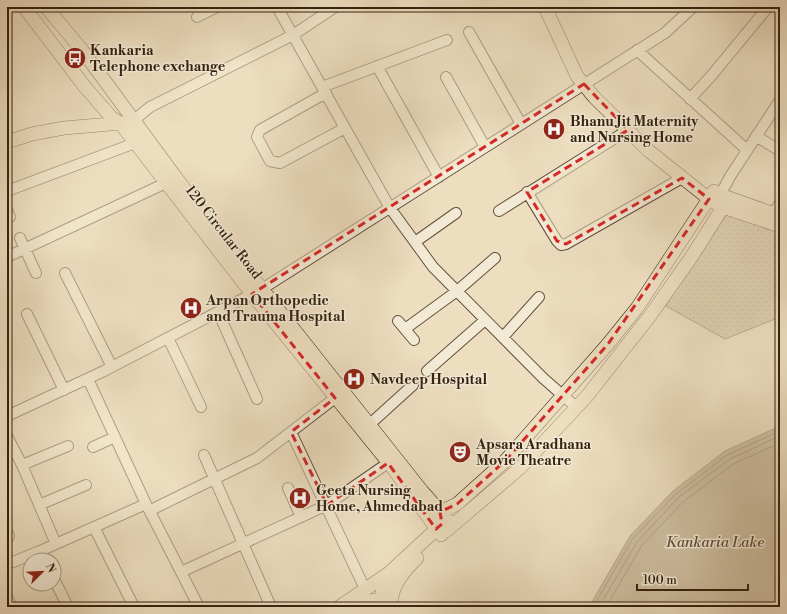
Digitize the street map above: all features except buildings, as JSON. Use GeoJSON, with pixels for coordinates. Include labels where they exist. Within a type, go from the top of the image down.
{"type":"FeatureCollection","features":[{"type":"Feature","properties":{"kind":"main road","name":"120 Circular Road"},"geometry":{"type":"LineString","coordinates":[[24,7],[85,87],[109,115],[120,123],[166,183],[370,424],[452,525]]}},
{"type":"Feature","properties":{"kind":"main road","name":"120 Circular Road"},"geometry":{"type":"LineString","coordinates":[[46,7],[82,50],[335,398],[388,463],[439,532]]}},
{"type":"Feature","properties":{"kind":"main road"},"geometry":{"type":"LineString","coordinates":[[545,7],[577,76],[587,82],[654,146],[719,198],[778,211]]}},
{"type":"Feature","properties":{"kind":"main road"},"geometry":{"type":"LineString","coordinates":[[552,7],[587,82],[628,130],[649,151],[682,178],[719,198],[780,226]]}},
{"type":"Feature","properties":{"kind":"main road"},"geometry":{"type":"LineString","coordinates":[[7,134],[30,126],[62,120],[109,115],[130,115]]}},
{"type":"Feature","properties":{"kind":"main road"},"geometry":{"type":"LineString","coordinates":[[7,142],[32,134],[64,128],[120,123],[130,115]]}},
{"type":"Feature","properties":{"kind":"main road"},"geometry":{"type":"LineString","coordinates":[[386,604],[400,575],[439,532],[442,524],[440,512],[457,504],[500,466],[563,397],[637,308],[719,198]]}},
{"type":"Feature","properties":{"kind":"main road"},"geometry":{"type":"LineString","coordinates":[[340,607],[389,572],[439,532],[452,525],[520,468],[622,355],[650,316],[719,198]]}},
{"type":"Feature","properties":{"kind":"main road"},"geometry":{"type":"LineString","coordinates":[[386,604],[389,572]]}},
{"type":"Feature","properties":{"kind":"main road"},"geometry":{"type":"LineString","coordinates":[[340,607],[386,604]]}},
{"type":"Feature","properties":{"kind":"street"},"geometry":{"type":"LineString","coordinates":[[197,17],[217,7]]}},
{"type":"Feature","properties":{"kind":"street"},"geometry":{"type":"LineString","coordinates":[[277,7],[390,208],[433,267],[563,397],[576,407]]}},
{"type":"Feature","properties":{"kind":"street"},"geometry":{"type":"LineString","coordinates":[[130,115],[150,107],[293,35],[335,7]]}},
{"type":"Feature","properties":{"kind":"street"},"geometry":{"type":"LineString","coordinates":[[690,99],[712,75],[768,7]]}},
{"type":"Feature","properties":{"kind":"street"},"geometry":{"type":"LineString","coordinates":[[8,413],[64,390],[112,367],[257,291],[665,33],[687,9]]}},
{"type":"Feature","properties":{"kind":"street"},"geometry":{"type":"LineString","coordinates":[[469,32],[521,124]]}},
{"type":"Feature","properties":{"kind":"street"},"geometry":{"type":"LineString","coordinates":[[345,128],[280,163],[270,161],[256,138],[260,130],[324,90],[377,66],[447,40]]}},
{"type":"Feature","properties":{"kind":"street"},"geometry":{"type":"LineString","coordinates":[[637,50],[747,150]]}},
{"type":"Feature","properties":{"kind":"street"},"geometry":{"type":"LineString","coordinates":[[377,66],[439,177]]}},
{"type":"Feature","properties":{"kind":"street"},"geometry":{"type":"LineString","coordinates":[[446,77],[485,147]]}},
{"type":"Feature","properties":{"kind":"street"},"geometry":{"type":"LineString","coordinates":[[719,198],[756,136],[776,116],[780,100]]}},
{"type":"Feature","properties":{"kind":"street"},"geometry":{"type":"LineString","coordinates":[[500,210],[628,130]]}},
{"type":"Feature","properties":{"kind":"street"},"geometry":{"type":"LineString","coordinates":[[756,136],[780,151]]}},
{"type":"Feature","properties":{"kind":"street"},"geometry":{"type":"LineString","coordinates":[[7,191],[135,143]]}},
{"type":"Feature","properties":{"kind":"street"},"geometry":{"type":"LineString","coordinates":[[527,192],[557,241],[561,245],[566,244],[682,178]]}},
{"type":"Feature","properties":{"kind":"street"},"geometry":{"type":"LineString","coordinates":[[7,257],[166,183]]}},
{"type":"Feature","properties":{"kind":"street"},"geometry":{"type":"LineString","coordinates":[[415,242],[456,213]]}},
{"type":"Feature","properties":{"kind":"street"},"geometry":{"type":"LineString","coordinates":[[20,238],[36,273]]}},
{"type":"Feature","properties":{"kind":"street"},"geometry":{"type":"LineString","coordinates":[[405,329],[457,291],[495,258]]}},
{"type":"Feature","properties":{"kind":"street"},"geometry":{"type":"LineString","coordinates":[[66,273],[112,367]]}},
{"type":"Feature","properties":{"kind":"street"},"geometry":{"type":"LineString","coordinates":[[502,337],[538,297]]}},
{"type":"Feature","properties":{"kind":"street"},"geometry":{"type":"LineString","coordinates":[[218,312],[257,399]]}},
{"type":"Feature","properties":{"kind":"street"},"geometry":{"type":"LineString","coordinates":[[27,314],[64,390]]}},
{"type":"Feature","properties":{"kind":"street"},"geometry":{"type":"LineString","coordinates":[[427,371],[485,320]]}},
{"type":"Feature","properties":{"kind":"street"},"geometry":{"type":"LineString","coordinates":[[398,321],[414,340]]}},
{"type":"Feature","properties":{"kind":"street"},"geometry":{"type":"LineString","coordinates":[[168,338],[201,407]]}},
{"type":"Feature","properties":{"kind":"street"},"geometry":{"type":"LineString","coordinates":[[88,378],[115,437],[151,506],[181,572],[199,607]]}},
{"type":"Feature","properties":{"kind":"street"},"geometry":{"type":"LineString","coordinates":[[370,424],[414,385]]}},
{"type":"Feature","properties":{"kind":"street"},"geometry":{"type":"LineString","coordinates":[[13,562],[94,527],[151,506],[257,458],[335,398]]}},
{"type":"Feature","properties":{"kind":"street"},"geometry":{"type":"LineString","coordinates":[[291,432],[365,589]]}},
{"type":"Feature","properties":{"kind":"street"},"geometry":{"type":"LineString","coordinates":[[7,436],[22,465],[56,544]]}},
{"type":"Feature","properties":{"kind":"street"},"geometry":{"type":"LineString","coordinates":[[93,447],[115,437]]}},
{"type":"Feature","properties":{"kind":"street"},"geometry":{"type":"LineString","coordinates":[[22,465],[68,446]]}},
{"type":"Feature","properties":{"kind":"street"},"geometry":{"type":"LineString","coordinates":[[204,455],[213,479],[271,607]]}},
{"type":"Feature","properties":{"kind":"street"},"geometry":{"type":"LineString","coordinates":[[181,572],[326,505],[388,463]]}},
{"type":"Feature","properties":{"kind":"street"},"geometry":{"type":"LineString","coordinates":[[39,505],[86,485]]}},
{"type":"Feature","properties":{"kind":"street"},"geometry":{"type":"LineString","coordinates":[[288,488],[301,517]]}},
{"type":"Feature","properties":{"kind":"street"},"geometry":{"type":"LineString","coordinates":[[94,527],[134,607]]}},
{"type":"Feature","properties":{"kind":"street"},"geometry":{"type":"LineString","coordinates":[[7,532],[9,536],[7,539]]}},
{"type":"Feature","properties":{"kind":"street"},"geometry":{"type":"LineString","coordinates":[[60,592],[68,607]]}},
{"type":"Feature","properties":{"kind":"street"},"geometry":{"type":"LineString","coordinates":[[7,597],[12,607]]}},
{"type":"Feature","properties":{"kind":"highlighted area"},"geometry":{"type":"Polygon","coordinates":[[[584,84],[628,130],[527,192],[557,241],[566,244],[682,178],[709,199],[608,344],[505,461],[457,504],[440,512],[442,524],[436,529],[388,463],[327,505],[291,432],[335,398],[252,294],[584,84]]]}},
{"type":"Feature","properties":{"kind":"shaded area"},"geometry":{"type":"Polygon","coordinates":[[[727,214],[780,231],[780,317],[725,339],[666,306],[676,288],[727,214]]]}},
{"type":"Feature","properties":{"kind":"water","name":"Kankaria Lake"},"geometry":{"type":"Polygon","coordinates":[[[780,426],[780,607],[589,607],[630,536],[673,491],[725,451],[780,426]]]}},
{"type":"Feature","properties":{"kind":"place","name":"Kankaria Telephone exchange"},"geometry":{"type":"Point","coordinates":[75,58]}},
{"type":"Feature","properties":{"kind":"place","name":"Bhanu Jit Maternity and Nursing Home"},"geometry":{"type":"Point","coordinates":[554,129]}},
{"type":"Feature","properties":{"kind":"place","name":"Arpan Orthopedic and Trauma Hospital"},"geometry":{"type":"Point","coordinates":[191,308]}},
{"type":"Feature","properties":{"kind":"place","name":"Navdeep Hospital"},"geometry":{"type":"Point","coordinates":[354,379]}},
{"type":"Feature","properties":{"kind":"place","name":"Apsara Aradhana Movie Theatre"},"geometry":{"type":"Point","coordinates":[460,452]}},
{"type":"Feature","properties":{"kind":"place","name":"Geeta Nursing Home, Ahmedabad"},"geometry":{"type":"Point","coordinates":[300,498]}}]}
